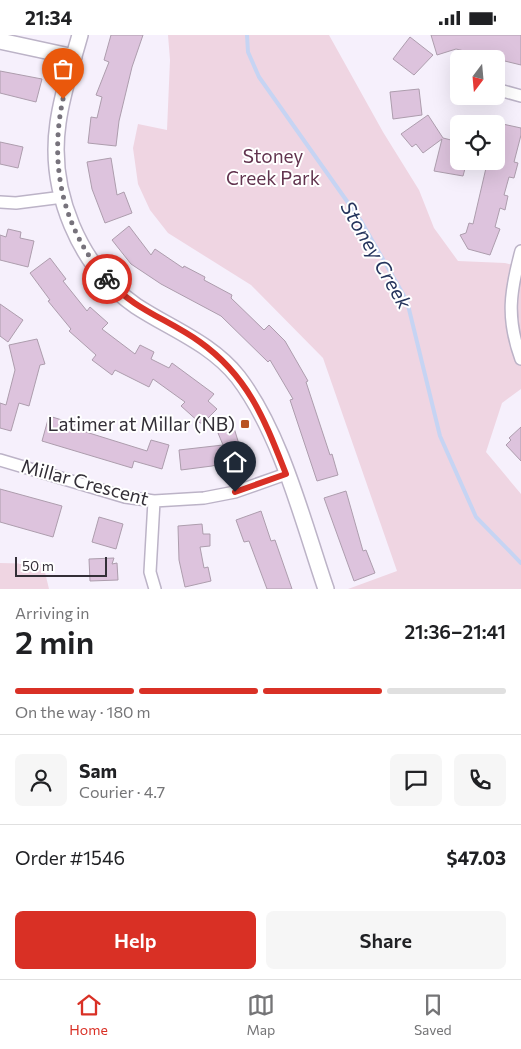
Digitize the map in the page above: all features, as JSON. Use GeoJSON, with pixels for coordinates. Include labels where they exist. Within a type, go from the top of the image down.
{"type":"FeatureCollection","features":[{"type":"Feature","properties":{"kind":"street"},"geometry":{"type":"LineString","coordinates":[[80,35],[58,123],[57,159],[63,197],[75,234],[86,253],[115,289],[149,314],[199,341],[236,375],[254,400],[286,474],[326,589]]}},
{"type":"Feature","properties":{"kind":"street"},"geometry":{"type":"LineString","coordinates":[[0,41],[74,57]]}},
{"type":"Feature","properties":{"kind":"street"},"geometry":{"type":"LineString","coordinates":[[505,92],[521,96]]}},
{"type":"Feature","properties":{"kind":"street"},"geometry":{"type":"LineString","coordinates":[[0,202],[26,202],[63,197]]}},
{"type":"Feature","properties":{"kind":"street"},"geometry":{"type":"LineString","coordinates":[[521,251],[512,287],[510,307],[511,325],[521,359]]}},
{"type":"Feature","properties":{"kind":"street","name":"Millar Crescent"},"geometry":{"type":"LineString","coordinates":[[0,460],[125,497],[154,501],[204,498],[235,492],[286,474]]}},
{"type":"Feature","properties":{"kind":"street"},"geometry":{"type":"LineString","coordinates":[[154,501],[150,572],[155,589]]}},
{"type":"Feature","properties":{"kind":"green space","name":"Stoney Creek Park"},"geometry":{"type":"Polygon","coordinates":[[[168,35],[329,35],[383,132],[419,190],[434,228],[458,261],[505,263],[521,267],[521,389],[502,403],[486,452],[521,494],[521,589],[348,589],[397,571],[323,358],[251,285],[168,233],[150,210],[138,184],[133,148],[138,124],[167,130],[170,60],[168,35]]]}},
{"type":"Feature","properties":{"kind":"green space"},"geometry":{"type":"Polygon","coordinates":[[[0,563],[43,564],[49,589],[0,589],[0,563]]]}},
{"type":"Feature","properties":{"kind":"building"},"geometry":{"type":"Polygon","coordinates":[[[111,35],[143,35],[132,67],[119,121],[116,146],[88,143],[91,117],[97,118],[102,97],[96,95],[109,62],[104,60],[111,35]]]}},
{"type":"Feature","properties":{"kind":"building"},"geometry":{"type":"Polygon","coordinates":[[[431,35],[521,35],[521,65],[505,61],[505,50],[456,49],[437,55],[431,35]]]}},
{"type":"Feature","properties":{"kind":"building"},"geometry":{"type":"Polygon","coordinates":[[[410,37],[433,55],[414,75],[393,59],[410,37]]]}},
{"type":"Feature","properties":{"kind":"building"},"geometry":{"type":"Polygon","coordinates":[[[0,71],[42,79],[36,102],[0,93],[0,71]]]}},
{"type":"Feature","properties":{"kind":"building"},"geometry":{"type":"Polygon","coordinates":[[[419,89],[422,115],[393,119],[390,92],[419,89]]]}},
{"type":"Feature","properties":{"kind":"building"},"geometry":{"type":"Polygon","coordinates":[[[428,115],[443,138],[450,140],[450,170],[465,170],[463,176],[434,171],[442,139],[423,153],[416,144],[412,147],[401,134],[428,115]]]}},
{"type":"Feature","properties":{"kind":"building"},"geometry":{"type":"Polygon","coordinates":[[[505,125],[521,128],[514,162],[518,163],[514,178],[509,177],[504,195],[508,196],[505,210],[500,208],[495,227],[500,229],[490,255],[468,249],[460,235],[466,233],[469,223],[473,224],[486,170],[505,170],[505,125]]]}},
{"type":"Feature","properties":{"kind":"building"},"geometry":{"type":"Polygon","coordinates":[[[0,142],[23,147],[18,168],[0,164],[0,142]]]}},
{"type":"Feature","properties":{"kind":"building"},"geometry":{"type":"Polygon","coordinates":[[[111,158],[117,195],[124,192],[132,213],[105,223],[92,189],[87,162],[111,158]]]}},
{"type":"Feature","properties":{"kind":"building"},"geometry":{"type":"Polygon","coordinates":[[[129,226],[151,255],[155,249],[183,268],[184,266],[205,277],[204,280],[232,295],[231,298],[264,330],[269,325],[285,341],[308,381],[306,382],[338,475],[317,481],[290,400],[293,399],[270,360],[268,362],[221,316],[161,284],[131,264],[112,240],[129,226]]]}},
{"type":"Feature","properties":{"kind":"building"},"geometry":{"type":"Polygon","coordinates":[[[8,229],[21,232],[20,238],[34,241],[28,267],[0,260],[0,235],[6,237],[8,229]]]}},
{"type":"Feature","properties":{"kind":"building"},"geometry":{"type":"Polygon","coordinates":[[[50,258],[66,279],[63,281],[87,311],[90,307],[108,323],[102,329],[135,354],[140,345],[154,352],[151,359],[169,368],[172,363],[214,394],[208,401],[217,409],[203,423],[200,423],[181,406],[185,402],[153,379],[149,387],[115,370],[112,375],[92,360],[96,355],[69,331],[71,329],[48,301],[50,300],[30,273],[50,258]]]}},
{"type":"Feature","properties":{"kind":"building"},"geometry":{"type":"Polygon","coordinates":[[[0,304],[23,320],[8,342],[0,336],[0,304]]]}},
{"type":"Feature","properties":{"kind":"building"},"geometry":{"type":"Polygon","coordinates":[[[37,339],[45,364],[40,365],[29,406],[19,403],[11,431],[0,428],[0,403],[6,405],[15,370],[9,345],[37,339]]]}},
{"type":"Feature","properties":{"kind":"building"},"geometry":{"type":"Polygon","coordinates":[[[49,416],[75,424],[73,428],[147,451],[151,440],[169,445],[162,469],[134,461],[132,468],[42,441],[49,416]]]}},
{"type":"Feature","properties":{"kind":"building"},"geometry":{"type":"Polygon","coordinates":[[[521,427],[521,461],[506,445],[511,440],[509,438],[521,427]]]}},
{"type":"Feature","properties":{"kind":"building"},"geometry":{"type":"Polygon","coordinates":[[[234,428],[243,457],[212,466],[181,470],[179,450],[223,445],[218,433],[234,428]]]}},
{"type":"Feature","properties":{"kind":"building"},"geometry":{"type":"Polygon","coordinates":[[[0,489],[62,506],[53,537],[0,522],[0,489]]]}},
{"type":"Feature","properties":{"kind":"building"},"geometry":{"type":"Polygon","coordinates":[[[346,491],[363,551],[366,550],[375,573],[354,581],[324,498],[346,491]]]}},
{"type":"Feature","properties":{"kind":"building"},"geometry":{"type":"Polygon","coordinates":[[[261,511],[271,541],[275,540],[292,589],[267,589],[249,541],[244,542],[236,520],[261,511]]]}},
{"type":"Feature","properties":{"kind":"building"},"geometry":{"type":"Polygon","coordinates":[[[99,517],[123,524],[116,549],[92,542],[99,517]]]}},
{"type":"Feature","properties":{"kind":"building"},"geometry":{"type":"Polygon","coordinates":[[[202,524],[203,534],[210,534],[210,546],[200,547],[204,568],[208,567],[211,581],[185,587],[179,560],[178,526],[202,524]]]}},
{"type":"Feature","properties":{"kind":"building"},"geometry":{"type":"Polygon","coordinates":[[[114,558],[112,564],[117,563],[118,580],[90,581],[89,559],[114,558]]]}},
{"type":"Feature","properties":{"kind":"waterway","name":"Stoney Creek"},"geometry":{"type":"LineString","coordinates":[[247,35],[248,52],[259,77],[361,221],[407,301],[440,436],[476,517],[521,563]]}},
{"type":"Feature","properties":{"kind":"way so far"},"geometry":{"type":"LineString","coordinates":[[63,99],[56,141],[59,179],[63,197],[75,234],[86,253],[107,279]]}},
{"type":"Feature","properties":{"kind":"place","name":"Latimer at Millar (NB)"},"geometry":{"type":"Point","coordinates":[245,424]}},
{"type":"Feature","properties":{"kind":"route"},"geometry":{"type":"LineString","coordinates":[[107,279],[115,289],[134,304],[157,319],[199,341],[219,357],[236,375],[254,400],[286,474],[235,492]]}}]}
